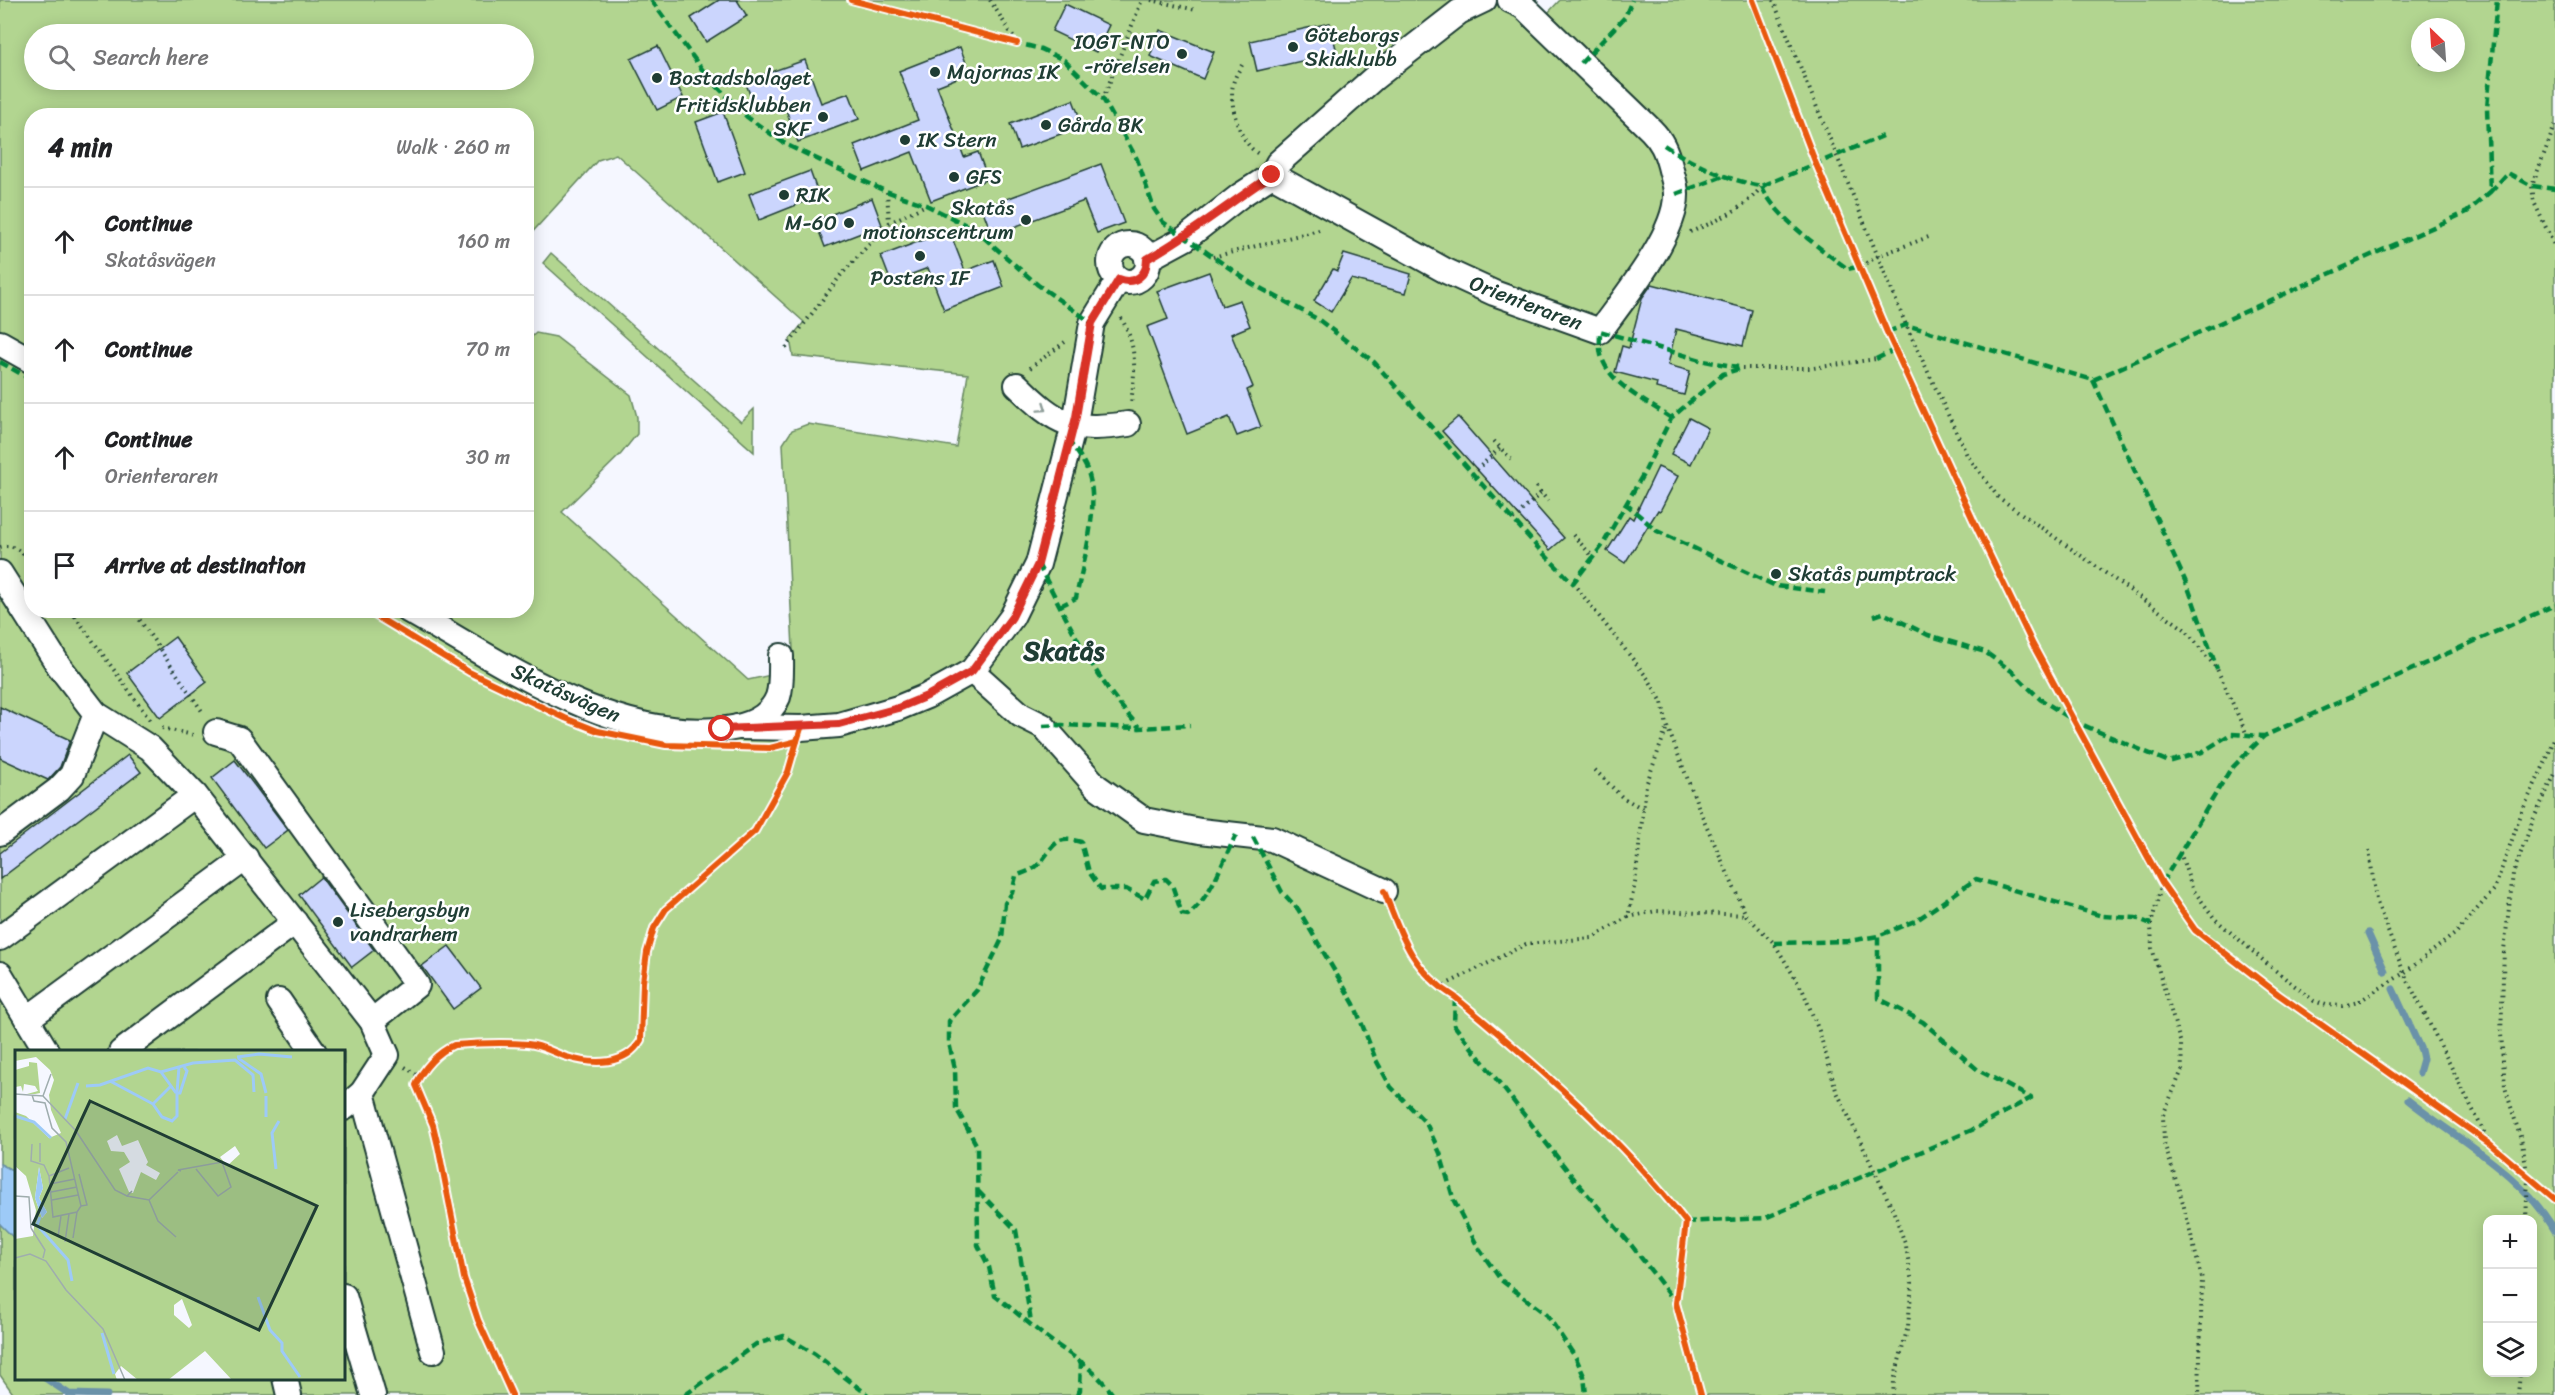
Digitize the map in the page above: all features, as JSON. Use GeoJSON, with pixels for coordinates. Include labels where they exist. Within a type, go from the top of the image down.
{"type":"FeatureCollection","features":[{"type":"Feature","properties":{"kind":"street"},"geometry":{"type":"LineString","coordinates":[[1114,288],[1110,258],[1117,248],[1129,244],[1135,246],[1141,249],[1147,259],[1186,238],[1275,169],[1374,78],[1459,12],[1484,0]]}},
{"type":"Feature","properties":{"kind":"street","name":"Orienteraren"},"geometry":{"type":"LineString","coordinates":[[1275,169],[1353,221],[1446,272],[1600,331],[1649,263],[1664,236],[1676,194],[1667,156],[1661,140],[1523,6],[1510,0]]}},
{"type":"Feature","properties":{"kind":"street","name":"Skatåsvägen"},"geometry":{"type":"LineString","coordinates":[[422,618],[502,665],[615,717],[636,723],[696,730],[738,727],[801,728],[839,724],[898,708],[927,696],[972,671],[1012,617],[1038,564],[1073,426],[1092,323],[1114,288]]}},
{"type":"Feature","properties":{"kind":"street"},"geometry":{"type":"LineString","coordinates":[[0,343],[24,356]]}},
{"type":"Feature","properties":{"kind":"street"},"geometry":{"type":"LineString","coordinates":[[1017,385],[1040,407],[1073,426],[1097,428],[1128,424]]}},
{"type":"Feature","properties":{"kind":"street"},"geometry":{"type":"LineString","coordinates":[[0,573],[24,611]]}},
{"type":"Feature","properties":{"kind":"street"},"geometry":{"type":"LineString","coordinates":[[28,618],[58,666],[96,714],[150,748],[195,795],[372,1021],[387,1055],[350,1100],[433,1351]]}},
{"type":"Feature","properties":{"kind":"street","name":"Skatåsvägen"},"geometry":{"type":"LineString","coordinates":[[738,727],[762,718],[775,702],[780,683],[781,656]]}},
{"type":"Feature","properties":{"kind":"street"},"geometry":{"type":"LineString","coordinates":[[972,671],[1021,715],[1043,726],[1096,786],[1144,820],[1200,831],[1272,839],[1384,891]]}},
{"type":"Feature","properties":{"kind":"street"},"geometry":{"type":"LineString","coordinates":[[0,833],[59,789],[72,775],[96,714]]}},
{"type":"Feature","properties":{"kind":"street"},"geometry":{"type":"LineString","coordinates":[[216,732],[239,739],[417,986],[372,1021]]}},
{"type":"Feature","properties":{"kind":"street"},"geometry":{"type":"LineString","coordinates":[[0,938],[195,795]]}},
{"type":"Feature","properties":{"kind":"street"},"geometry":{"type":"LineString","coordinates":[[27,1019],[246,858]]}},
{"type":"Feature","properties":{"kind":"street"},"geometry":{"type":"LineString","coordinates":[[124,1050],[295,922]]}},
{"type":"Feature","properties":{"kind":"street"},"geometry":{"type":"LineString","coordinates":[[0,974],[46,1050]]}},
{"type":"Feature","properties":{"kind":"street"},"geometry":{"type":"LineString","coordinates":[[279,1001],[313,1050]]}},
{"type":"Feature","properties":{"kind":"street"},"geometry":{"type":"LineString","coordinates":[[345,1299],[373,1395]]}},
{"type":"Feature","properties":{"kind":"street"},"geometry":{"type":"LineString","coordinates":[[285,1380],[289,1395]]}},
{"type":"Feature","properties":{"kind":"path"},"geometry":{"type":"LineString","coordinates":[[990,0],[1017,43]]}},
{"type":"Feature","properties":{"kind":"path"},"geometry":{"type":"LineString","coordinates":[[1103,99],[1142,0]]}},
{"type":"Feature","properties":{"kind":"path"},"geometry":{"type":"LineString","coordinates":[[1151,0],[1196,10]]}},
{"type":"Feature","properties":{"kind":"path"},"geometry":{"type":"LineString","coordinates":[[1773,0],[1906,325],[1967,455],[1998,497],[2186,630],[2217,669],[2247,735]]}},
{"type":"Feature","properties":{"kind":"path"},"geometry":{"type":"LineString","coordinates":[[1242,65],[1234,78],[1232,91],[1235,118],[1251,150],[1275,169]]}},
{"type":"Feature","properties":{"kind":"path"},"geometry":{"type":"LineString","coordinates":[[2555,125],[2532,186],[2534,202],[2555,247]]}},
{"type":"Feature","properties":{"kind":"path"},"geometry":{"type":"LineString","coordinates":[[1664,236],[1670,238],[1710,224],[1753,197],[1762,186]]}},
{"type":"Feature","properties":{"kind":"path"},"geometry":{"type":"LineString","coordinates":[[887,192],[889,223]]}},
{"type":"Feature","properties":{"kind":"path"},"geometry":{"type":"LineString","coordinates":[[786,348],[841,275],[889,223],[926,205]]}},
{"type":"Feature","properties":{"kind":"path"},"geometry":{"type":"LineString","coordinates":[[1213,257],[1353,221]]}},
{"type":"Feature","properties":{"kind":"path"},"geometry":{"type":"LineString","coordinates":[[1861,266],[1878,256],[1930,236]]}},
{"type":"Feature","properties":{"kind":"path"},"geometry":{"type":"LineString","coordinates":[[1114,288],[1134,349],[1134,379]]}},
{"type":"Feature","properties":{"kind":"path"},"geometry":{"type":"LineString","coordinates":[[1742,368],[1812,368],[1876,359]]}},
{"type":"Feature","properties":{"kind":"path"},"geometry":{"type":"LineString","coordinates":[[1494,441],[1511,459]]}},
{"type":"Feature","properties":{"kind":"path"},"geometry":{"type":"LineString","coordinates":[[1472,474],[1500,448]]}},
{"type":"Feature","properties":{"kind":"path"},"geometry":{"type":"LineString","coordinates":[[1536,487],[1548,501]]}},
{"type":"Feature","properties":{"kind":"path"},"geometry":{"type":"LineString","coordinates":[[1514,519],[1540,493]]}},
{"type":"Feature","properties":{"kind":"path"},"geometry":{"type":"LineString","coordinates":[[1573,535],[1593,558]]}},
{"type":"Feature","properties":{"kind":"path"},"geometry":{"type":"LineString","coordinates":[[0,547],[4,545],[20,550],[24,554]]}},
{"type":"Feature","properties":{"kind":"path"},"geometry":{"type":"LineString","coordinates":[[1573,583],[1649,680],[1662,702],[1667,726],[1700,811],[1746,915],[1774,943],[1803,991],[1819,1031],[1836,1090],[1893,1210],[1906,1246],[1912,1283],[1908,1326],[1894,1381],[1893,1395]]}},
{"type":"Feature","properties":{"kind":"path"},"geometry":{"type":"LineString","coordinates":[[76,618],[157,729],[159,727],[208,738],[216,732],[138,618]]}},
{"type":"Feature","properties":{"kind":"path"},"geometry":{"type":"LineString","coordinates":[[1628,917],[1635,883],[1646,785],[1667,726]]}},
{"type":"Feature","properties":{"kind":"path"},"geometry":{"type":"LineString","coordinates":[[2180,852],[2192,888],[2215,919],[2314,1001],[2343,1006],[2358,1002],[2404,973],[2456,933],[2494,890],[2523,809],[2555,736]]}},
{"type":"Feature","properties":{"kind":"path"},"geometry":{"type":"LineString","coordinates":[[1595,770],[1622,797],[1643,808]]}},
{"type":"Feature","properties":{"kind":"path"},"geometry":{"type":"LineString","coordinates":[[2526,1215],[2528,1178],[2522,1143],[2505,1087],[2501,1034],[2504,950],[2513,874],[2533,820],[2555,774]]}},
{"type":"Feature","properties":{"kind":"path"},"geometry":{"type":"LineString","coordinates":[[2369,850],[2376,900],[2404,973],[2490,1144]]}},
{"type":"Feature","properties":{"kind":"path"},"geometry":{"type":"LineString","coordinates":[[2162,883],[2151,924],[2151,948],[2181,1044],[2182,1070],[2163,1115],[2163,1143],[2182,1199],[2202,1280],[2199,1395]]}},
{"type":"Feature","properties":{"kind":"path"},"geometry":{"type":"LineString","coordinates":[[1439,988],[1526,944],[1592,938],[1628,917],[1656,911],[1746,915]]}},
{"type":"Feature","properties":{"kind":"path"},"geometry":{"type":"LineString","coordinates":[[2518,1395],[2520,1377]]}},
{"type":"Feature","properties":{"kind":"green space"},"geometry":{"type":"Polygon","coordinates":[[[0,0],[1530,0],[1546,15],[1560,0],[2555,0],[2555,1395],[14,1395],[0,1375],[0,1224],[15,1239],[15,1380],[345,1380],[345,1050],[15,1050],[15,1172],[0,1164],[0,0]]]}},
{"type":"Feature","properties":{"kind":"green space"},"geometry":{"type":"Polygon","coordinates":[[[551,253],[741,422],[754,409],[754,452],[543,263],[551,253]]]}},
{"type":"Feature","properties":{"kind":"water"},"geometry":{"type":"Polygon","coordinates":[[[0,1164],[15,1172],[15,1239],[0,1224],[0,1164]]]}},
{"type":"Feature","properties":{"kind":"building"},"geometry":{"type":"Polygon","coordinates":[[[719,0],[737,0],[747,16],[706,42],[691,18],[719,0]]]}},
{"type":"Feature","properties":{"kind":"building"},"geometry":{"type":"Polygon","coordinates":[[[1065,4],[1109,25],[1096,52],[1052,31],[1065,4]]]}},
{"type":"Feature","properties":{"kind":"building","name":"Göteborgs Skidklubb"},"geometry":{"type":"Polygon","coordinates":[[[1330,23],[1337,53],[1257,71],[1250,41],[1330,23]]]}},
{"type":"Feature","properties":{"kind":"building","name":"IOGT-NTO -rörelsen"},"geometry":{"type":"Polygon","coordinates":[[[1160,30],[1214,52],[1203,79],[1150,56],[1160,30]]]}},
{"type":"Feature","properties":{"kind":"building","name":"Bostadsbolaget"},"geometry":{"type":"Polygon","coordinates":[[[658,46],[683,97],[657,110],[631,59],[658,46]]]}},
{"type":"Feature","properties":{"kind":"building"},"geometry":{"type":"Polygon","coordinates":[[[960,47],[970,73],[937,86],[964,157],[978,152],[988,179],[931,201],[912,152],[864,171],[854,145],[918,120],[899,71],[960,47]]]}},
{"type":"Feature","properties":{"kind":"building"},"geometry":{"type":"Polygon","coordinates":[[[805,60],[821,103],[849,93],[859,119],[798,142],[782,99],[755,108],[745,81],[805,60]]]}},
{"type":"Feature","properties":{"kind":"building","name":"Gårda BK"},"geometry":{"type":"Polygon","coordinates":[[[1073,100],[1083,126],[1019,149],[1010,124],[1073,100]]]}},
{"type":"Feature","properties":{"kind":"building"},"geometry":{"type":"Polygon","coordinates":[[[723,112],[745,172],[718,182],[696,122],[723,112]]]}},
{"type":"Feature","properties":{"kind":"building"},"geometry":{"type":"Polygon","coordinates":[[[1101,164],[1124,223],[1097,233],[1084,201],[992,235],[982,208],[1101,164]]]}},
{"type":"Feature","properties":{"kind":"building","name":"RIK"},"geometry":{"type":"Polygon","coordinates":[[[810,171],[819,196],[759,220],[749,194],[810,171]]]}},
{"type":"Feature","properties":{"kind":"building","name":"M-60"},"geometry":{"type":"Polygon","coordinates":[[[872,198],[882,225],[825,247],[815,221],[872,198]]]}},
{"type":"Feature","properties":{"kind":"building"},"geometry":{"type":"Polygon","coordinates":[[[949,230],[965,271],[994,260],[1004,287],[944,310],[928,268],[891,282],[881,256],[949,230]]]}},
{"type":"Feature","properties":{"kind":"building"},"geometry":{"type":"Polygon","coordinates":[[[1344,254],[1411,274],[1406,293],[1351,279],[1331,312],[1314,301],[1333,269],[1337,271],[1344,254]]]}},
{"type":"Feature","properties":{"kind":"building"},"geometry":{"type":"Polygon","coordinates":[[[1209,272],[1222,306],[1240,300],[1250,326],[1231,334],[1253,387],[1247,390],[1261,427],[1237,436],[1229,417],[1187,434],[1147,327],[1168,319],[1157,291],[1209,272]]]}},
{"type":"Feature","properties":{"kind":"building"},"geometry":{"type":"Polygon","coordinates":[[[1652,284],[1752,310],[1743,346],[1676,329],[1668,365],[1690,371],[1684,395],[1656,388],[1657,383],[1615,372],[1622,346],[1629,348],[1642,298],[1652,284]]]}},
{"type":"Feature","properties":{"kind":"building"},"geometry":{"type":"Polygon","coordinates":[[[1458,417],[1564,538],[1550,550],[1442,431],[1458,417]]]}},
{"type":"Feature","properties":{"kind":"building"},"geometry":{"type":"Polygon","coordinates":[[[1689,418],[1708,428],[1691,464],[1671,454],[1689,418]]]}},
{"type":"Feature","properties":{"kind":"building"},"geometry":{"type":"Polygon","coordinates":[[[1658,467],[1678,476],[1660,511],[1658,510],[1625,563],[1607,551],[1629,516],[1633,519],[1658,467]]]}},
{"type":"Feature","properties":{"kind":"building"},"geometry":{"type":"Polygon","coordinates":[[[175,637],[207,682],[160,718],[127,673],[175,637]]]}},
{"type":"Feature","properties":{"kind":"building"},"geometry":{"type":"Polygon","coordinates":[[[0,707],[70,740],[60,767],[48,780],[0,758],[0,707]]]}},
{"type":"Feature","properties":{"kind":"building"},"geometry":{"type":"Polygon","coordinates":[[[128,755],[141,772],[0,879],[0,853],[128,755]]]}},
{"type":"Feature","properties":{"kind":"building"},"geometry":{"type":"Polygon","coordinates":[[[235,760],[288,830],[264,848],[212,778],[235,760]]]}},
{"type":"Feature","properties":{"kind":"building","name":"Lisebergsbyn vandrarhem"},"geometry":{"type":"Polygon","coordinates":[[[321,877],[374,950],[352,967],[299,895],[321,877]]]}},
{"type":"Feature","properties":{"kind":"building"},"geometry":{"type":"Polygon","coordinates":[[[449,946],[481,988],[453,1009],[422,966],[449,946]]]}},
{"type":"Feature","properties":{"kind":"waterway"},"geometry":{"type":"LineString","coordinates":[[2368,933],[2385,971]]}},
{"type":"Feature","properties":{"kind":"waterway"},"geometry":{"type":"LineString","coordinates":[[2393,989],[2421,1050],[2423,1059],[2419,1073]]}},
{"type":"Feature","properties":{"kind":"waterway"},"geometry":{"type":"LineString","coordinates":[[2408,1100],[2508,1175],[2542,1211],[2555,1231]]}},
{"type":"Feature","properties":{"kind":"waterway"},"geometry":{"type":"LineString","coordinates":[[48,1380],[69,1394],[107,1395]]}},
{"type":"Feature","properties":{"kind":"marked path"},"geometry":{"type":"LineString","coordinates":[[651,0],[707,76],[747,117],[787,145],[883,190],[926,205],[974,229],[1038,285],[1092,323]]}},
{"type":"Feature","properties":{"kind":"marked path"},"geometry":{"type":"LineString","coordinates":[[1581,63],[1625,17],[1632,0]]}},
{"type":"Feature","properties":{"kind":"marked path"},"geometry":{"type":"LineString","coordinates":[[1887,332],[1906,325],[2093,380],[2467,212],[2490,192],[2487,108],[2497,0]]}},
{"type":"Feature","properties":{"kind":"marked path"},"geometry":{"type":"LineString","coordinates":[[1013,42],[1041,49],[1064,60],[1103,99],[1137,159],[1154,209],[1163,222],[1251,283],[1319,320],[1374,362],[1540,550],[1573,583],[1602,546],[1645,471],[1671,418],[1723,374],[1742,368]]}},
{"type":"Feature","properties":{"kind":"marked path"},"geometry":{"type":"LineString","coordinates":[[1664,145],[1711,170],[1762,186],[1883,136]]}},
{"type":"Feature","properties":{"kind":"marked path"},"geometry":{"type":"LineString","coordinates":[[2490,192],[2508,173],[2532,186],[2555,189]]}},
{"type":"Feature","properties":{"kind":"marked path"},"geometry":{"type":"LineString","coordinates":[[1676,194],[1726,175]]}},
{"type":"Feature","properties":{"kind":"marked path"},"geometry":{"type":"LineString","coordinates":[[1762,186],[1776,208],[1812,242],[1848,269],[1861,266]]}},
{"type":"Feature","properties":{"kind":"marked path"},"geometry":{"type":"LineString","coordinates":[[1671,418],[1630,392],[1612,375],[1601,355],[1600,331],[1704,361],[1738,367]]}},
{"type":"Feature","properties":{"kind":"marked path"},"geometry":{"type":"LineString","coordinates":[[1876,359],[1896,349]]}},
{"type":"Feature","properties":{"kind":"marked path"},"geometry":{"type":"LineString","coordinates":[[0,362],[24,376]]}},
{"type":"Feature","properties":{"kind":"marked path"},"geometry":{"type":"LineString","coordinates":[[2093,380],[2188,587],[2217,669]]}},
{"type":"Feature","properties":{"kind":"marked path"},"geometry":{"type":"LineString","coordinates":[[1060,606],[1076,598],[1092,513],[1090,479],[1078,453],[1069,442]]}},
{"type":"Feature","properties":{"kind":"marked path"},"geometry":{"type":"LineString","coordinates":[[1625,503],[1657,531],[1776,586],[1825,592]]}},
{"type":"Feature","properties":{"kind":"marked path"},"geometry":{"type":"LineString","coordinates":[[1038,564],[1096,670],[1140,728],[1190,725]]}},
{"type":"Feature","properties":{"kind":"marked path"},"geometry":{"type":"LineString","coordinates":[[1874,616],[1883,613],[1928,635],[1985,652],[2013,672],[2040,699],[2076,722],[2169,762],[2202,752],[2231,734],[2264,736],[2555,605]]}},
{"type":"Feature","properties":{"kind":"marked path"},"geometry":{"type":"LineString","coordinates":[[1043,726],[1140,728]]}},
{"type":"Feature","properties":{"kind":"marked path"},"geometry":{"type":"LineString","coordinates":[[2162,883],[2230,770],[2264,736]]}},
{"type":"Feature","properties":{"kind":"marked path"},"geometry":{"type":"LineString","coordinates":[[1113,1395],[1090,1370],[995,1296],[989,1267],[978,1245],[977,1146],[956,1108],[955,1069],[949,1043],[949,1021],[977,990],[1002,939],[1005,903],[1012,893],[1016,876],[1036,867],[1059,841],[1081,842],[1089,872],[1101,889],[1126,889],[1145,899],[1154,881],[1166,879],[1172,885],[1182,914],[1188,915],[1204,898],[1236,835]]}},
{"type":"Feature","properties":{"kind":"marked path"},"geometry":{"type":"LineString","coordinates":[[1253,837],[1282,892],[1298,909],[1354,1004],[1376,1060],[1391,1087],[1426,1123],[1440,1153],[1454,1201],[1479,1249],[1501,1280],[1547,1315],[1576,1358],[1584,1376],[1586,1395]]}},
{"type":"Feature","properties":{"kind":"marked path"},"geometry":{"type":"LineString","coordinates":[[1686,1222],[1765,1218],[1972,1130],[2031,1098],[1978,1070],[1923,1022],[1878,998],[1878,936],[1917,920],[1976,879],[2102,916],[2136,918],[2151,924]]}},
{"type":"Feature","properties":{"kind":"marked path"},"geometry":{"type":"LineString","coordinates":[[1774,943],[1849,941],[1878,936]]}},
{"type":"Feature","properties":{"kind":"marked path"},"geometry":{"type":"LineString","coordinates":[[1455,997],[1454,1025],[1575,1180],[1632,1246],[1676,1303]]}},
{"type":"Feature","properties":{"kind":"marked path"},"geometry":{"type":"LineString","coordinates":[[978,1191],[1016,1230],[1031,1322]]}},
{"type":"Feature","properties":{"kind":"marked path"},"geometry":{"type":"LineString","coordinates":[[685,1395],[756,1344],[784,1336],[815,1354],[868,1395]]}},
{"type":"Feature","properties":{"kind":"marked path"},"geometry":{"type":"LineString","coordinates":[[1077,1395],[1080,1390],[1081,1360]]}},
{"type":"Feature","properties":{"kind":"cycle path"},"geometry":{"type":"LineString","coordinates":[[851,0],[1017,43]]}},
{"type":"Feature","properties":{"kind":"cycle path"},"geometry":{"type":"LineString","coordinates":[[1753,0],[1816,164],[1887,332],[1974,522],[2033,645],[2162,883],[2195,930],[2278,994],[2490,1144],[2555,1199]]}},
{"type":"Feature","properties":{"kind":"cycle path"},"geometry":{"type":"LineString","coordinates":[[379,618],[469,672],[565,718],[598,731],[666,745],[770,748],[797,741],[801,728]]}},
{"type":"Feature","properties":{"kind":"cycle path"},"geometry":{"type":"LineString","coordinates":[[512,1395],[478,1320],[464,1278],[433,1125],[416,1085],[431,1062],[454,1045],[528,1044],[577,1060],[598,1062],[618,1059],[635,1049],[641,1040],[643,982],[647,952],[654,928],[666,909],[755,831],[788,772],[797,741]]}},
{"type":"Feature","properties":{"kind":"cycle path"},"geometry":{"type":"LineString","coordinates":[[1384,891],[1410,951],[1428,976],[1516,1049],[1606,1131],[1686,1222],[1676,1303],[1701,1395]]}},
{"type":"Feature","properties":{"kind":"place","name":"Göteborgs Skidklubb"},"geometry":{"type":"Point","coordinates":[1293,47]}},
{"type":"Feature","properties":{"kind":"place","name":"IOGT-NTO -rörelsen"},"geometry":{"type":"Point","coordinates":[1182,54]}},
{"type":"Feature","properties":{"kind":"place","name":"Majornas IK"},"geometry":{"type":"Point","coordinates":[935,72]}},
{"type":"Feature","properties":{"kind":"place","name":"Bostadsbolaget"},"geometry":{"type":"Point","coordinates":[657,78]}},
{"type":"Feature","properties":{"kind":"place","name":"Fritidsklubben SKF"},"geometry":{"type":"Point","coordinates":[823,117]}},
{"type":"Feature","properties":{"kind":"place","name":"Gårda BK"},"geometry":{"type":"Point","coordinates":[1046,125]}},
{"type":"Feature","properties":{"kind":"place","name":"IK Stern"},"geometry":{"type":"Point","coordinates":[905,140]}},
{"type":"Feature","properties":{"kind":"place","name":"GFS"},"geometry":{"type":"Point","coordinates":[954,177]}},
{"type":"Feature","properties":{"kind":"place","name":"RIK"},"geometry":{"type":"Point","coordinates":[784,195]}},
{"type":"Feature","properties":{"kind":"place","name":"Skatås motionscentrum"},"geometry":{"type":"Point","coordinates":[1026,220]}},
{"type":"Feature","properties":{"kind":"place","name":"M-60"},"geometry":{"type":"Point","coordinates":[849,223]}},
{"type":"Feature","properties":{"kind":"place","name":"Postens IF"},"geometry":{"type":"Point","coordinates":[920,256]}},
{"type":"Feature","properties":{"kind":"place","name":"Skatås pumptrack"},"geometry":{"type":"Point","coordinates":[1776,574]}},
{"type":"Feature","properties":{"kind":"place","name":"Lisebergsbyn vandrarhem"},"geometry":{"type":"Point","coordinates":[338,922]}},
{"type":"Feature","properties":{"kind":"district","name":"Skatås"},"geometry":{"type":"Point","coordinates":[1064,651]}},
{"type":"Feature","properties":{"kind":"route"},"geometry":{"type":"LineString","coordinates":[[722,729],[801,728],[839,724],[898,708],[927,696],[972,671],[995,643],[1012,617],[1038,564],[1076,417],[1092,323],[1119,279],[1131,282],[1142,276],[1147,266],[1147,259],[1186,238],[1241,195],[1272,175]]}}]}
